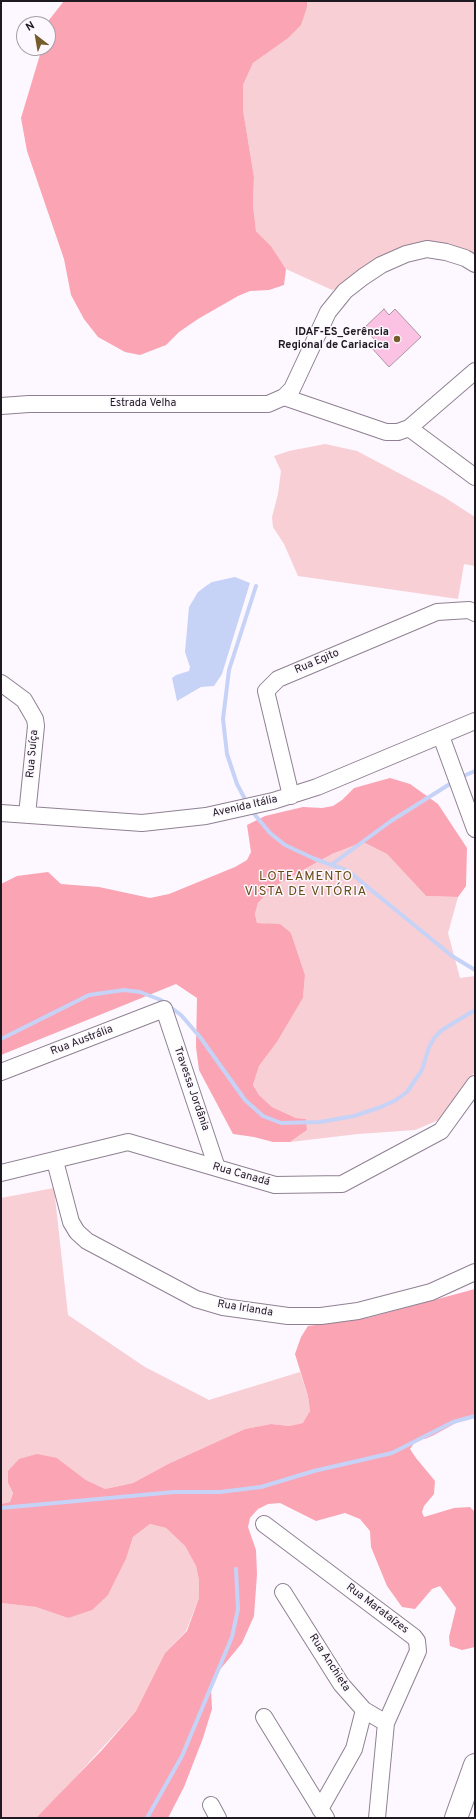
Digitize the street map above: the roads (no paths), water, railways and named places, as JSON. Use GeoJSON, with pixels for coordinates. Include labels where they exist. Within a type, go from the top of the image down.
{"type":"FeatureCollection","features":[{"type":"Feature","properties":{"kind":"street"},"geometry":{"type":"LineString","coordinates":[[475,264],[465,258],[427,249],[406,254],[381,265],[363,277],[345,290],[328,312],[298,379],[292,389],[284,397],[386,432],[398,432],[409,428],[475,371]]}},
{"type":"Feature","properties":{"kind":"street","name":"Estrada Velha"},"geometry":{"type":"LineString","coordinates":[[1,406],[29,404],[268,404],[284,397]]}},
{"type":"Feature","properties":{"kind":"street"},"geometry":{"type":"LineString","coordinates":[[409,428],[475,477]]}},
{"type":"Feature","properties":{"kind":"street","name":"Rua Egito"},"geometry":{"type":"LineString","coordinates":[[291,796],[266,691],[278,679],[437,612],[469,610],[475,613]]}},
{"type":"Feature","properties":{"kind":"street","name":"Rua Suíça"},"geometry":{"type":"LineString","coordinates":[[1,683],[24,700],[35,719],[36,726],[27,815]]}},
{"type":"Feature","properties":{"kind":"street","name":"Avenida Itália"},"geometry":{"type":"LineString","coordinates":[[1,813],[104,821],[163,822],[206,816],[291,796],[344,778],[475,721]]}},
{"type":"Feature","properties":{"kind":"street"},"geometry":{"type":"LineString","coordinates":[[441,736],[475,829]]}},
{"type":"Feature","properties":{"kind":"street"},"geometry":{"type":"LineString","coordinates":[[458,784],[475,795]]}},
{"type":"Feature","properties":{"kind":"street","name":"Rua Austrália"},"geometry":{"type":"LineString","coordinates":[[1,1072],[164,1010]]}},
{"type":"Feature","properties":{"kind":"street","name":"Travessa Jordânia"},"geometry":{"type":"LineString","coordinates":[[164,1010],[218,1168]]}},
{"type":"Feature","properties":{"kind":"street","name":"Rua Canadá"},"geometry":{"type":"LineString","coordinates":[[1,1173],[128,1142],[275,1185],[342,1184],[441,1131],[475,1084]]}},
{"type":"Feature","properties":{"kind":"street","name":"Rua Irlanda"},"geometry":{"type":"LineString","coordinates":[[55,1161],[71,1222],[87,1241],[196,1299],[223,1307],[288,1316],[321,1316],[358,1311],[431,1292],[475,1272]]}},
{"type":"Feature","properties":{"kind":"street","name":"Rua Marataízes"},"geometry":{"type":"LineString","coordinates":[[264,1524],[414,1637],[417,1641],[418,1651],[386,1723],[377,1818]]}},
{"type":"Feature","properties":{"kind":"street","name":"Rua Anchieta"},"geometry":{"type":"LineString","coordinates":[[283,1592],[341,1684],[364,1710],[386,1723]]}},
{"type":"Feature","properties":{"kind":"street"},"geometry":{"type":"LineString","coordinates":[[323,1813],[354,1749],[364,1710]]}},
{"type":"Feature","properties":{"kind":"street"},"geometry":{"type":"LineString","coordinates":[[264,1717],[323,1813]]}},
{"type":"Feature","properties":{"kind":"street"},"geometry":{"type":"LineString","coordinates":[[456,1818],[475,1765]]}},
{"type":"Feature","properties":{"kind":"water"},"geometry":{"type":"Polygon","coordinates":[[[235,577],[250,583],[222,674],[214,686],[201,687],[177,701],[172,678],[176,675],[189,671],[190,667],[185,652],[189,607],[198,592],[212,582],[235,577]]]}},
{"type":"Feature","properties":{"kind":"waterway"},"geometry":{"type":"LineString","coordinates":[[247,803],[237,784],[227,754],[223,719],[229,670],[256,586]]}},
{"type":"Feature","properties":{"kind":"waterway"},"geometry":{"type":"LineString","coordinates":[[459,778],[475,771]]}},
{"type":"Feature","properties":{"kind":"waterway"},"geometry":{"type":"LineString","coordinates":[[331,865],[391,821],[453,782]]}},
{"type":"Feature","properties":{"kind":"waterway"},"geometry":{"type":"LineString","coordinates":[[250,809],[270,833],[285,845],[315,859],[348,871],[452,956],[475,970]]}},
{"type":"Feature","properties":{"kind":"waterway"},"geometry":{"type":"LineString","coordinates":[[1,1039],[89,995],[124,990],[140,992],[161,1000],[181,1015],[200,1037],[245,1100],[263,1116],[281,1123],[320,1122],[354,1116],[381,1107],[396,1100],[407,1092],[422,1070],[429,1047],[435,1037],[442,1030],[475,1010]]}},
{"type":"Feature","properties":{"kind":"waterway"},"geometry":{"type":"LineString","coordinates":[[1,1508],[174,1492],[220,1492],[261,1487],[314,1471],[392,1453],[453,1422],[475,1416]]}},
{"type":"Feature","properties":{"kind":"waterway"},"geometry":{"type":"LineString","coordinates":[[147,1818],[182,1756],[232,1637],[238,1609],[236,1569]]}},
{"type":"Feature","properties":{"kind":"place","name":"IDAF-ES_Gerência Regional de Cariacica"},"geometry":{"type":"Point","coordinates":[397,339]}},
{"type":"Feature","properties":{"kind":"district","name":"LOTEAMENTO VISTA DE VITÓRIA"},"geometry":{"type":"Point","coordinates":[306,884]}}]}
